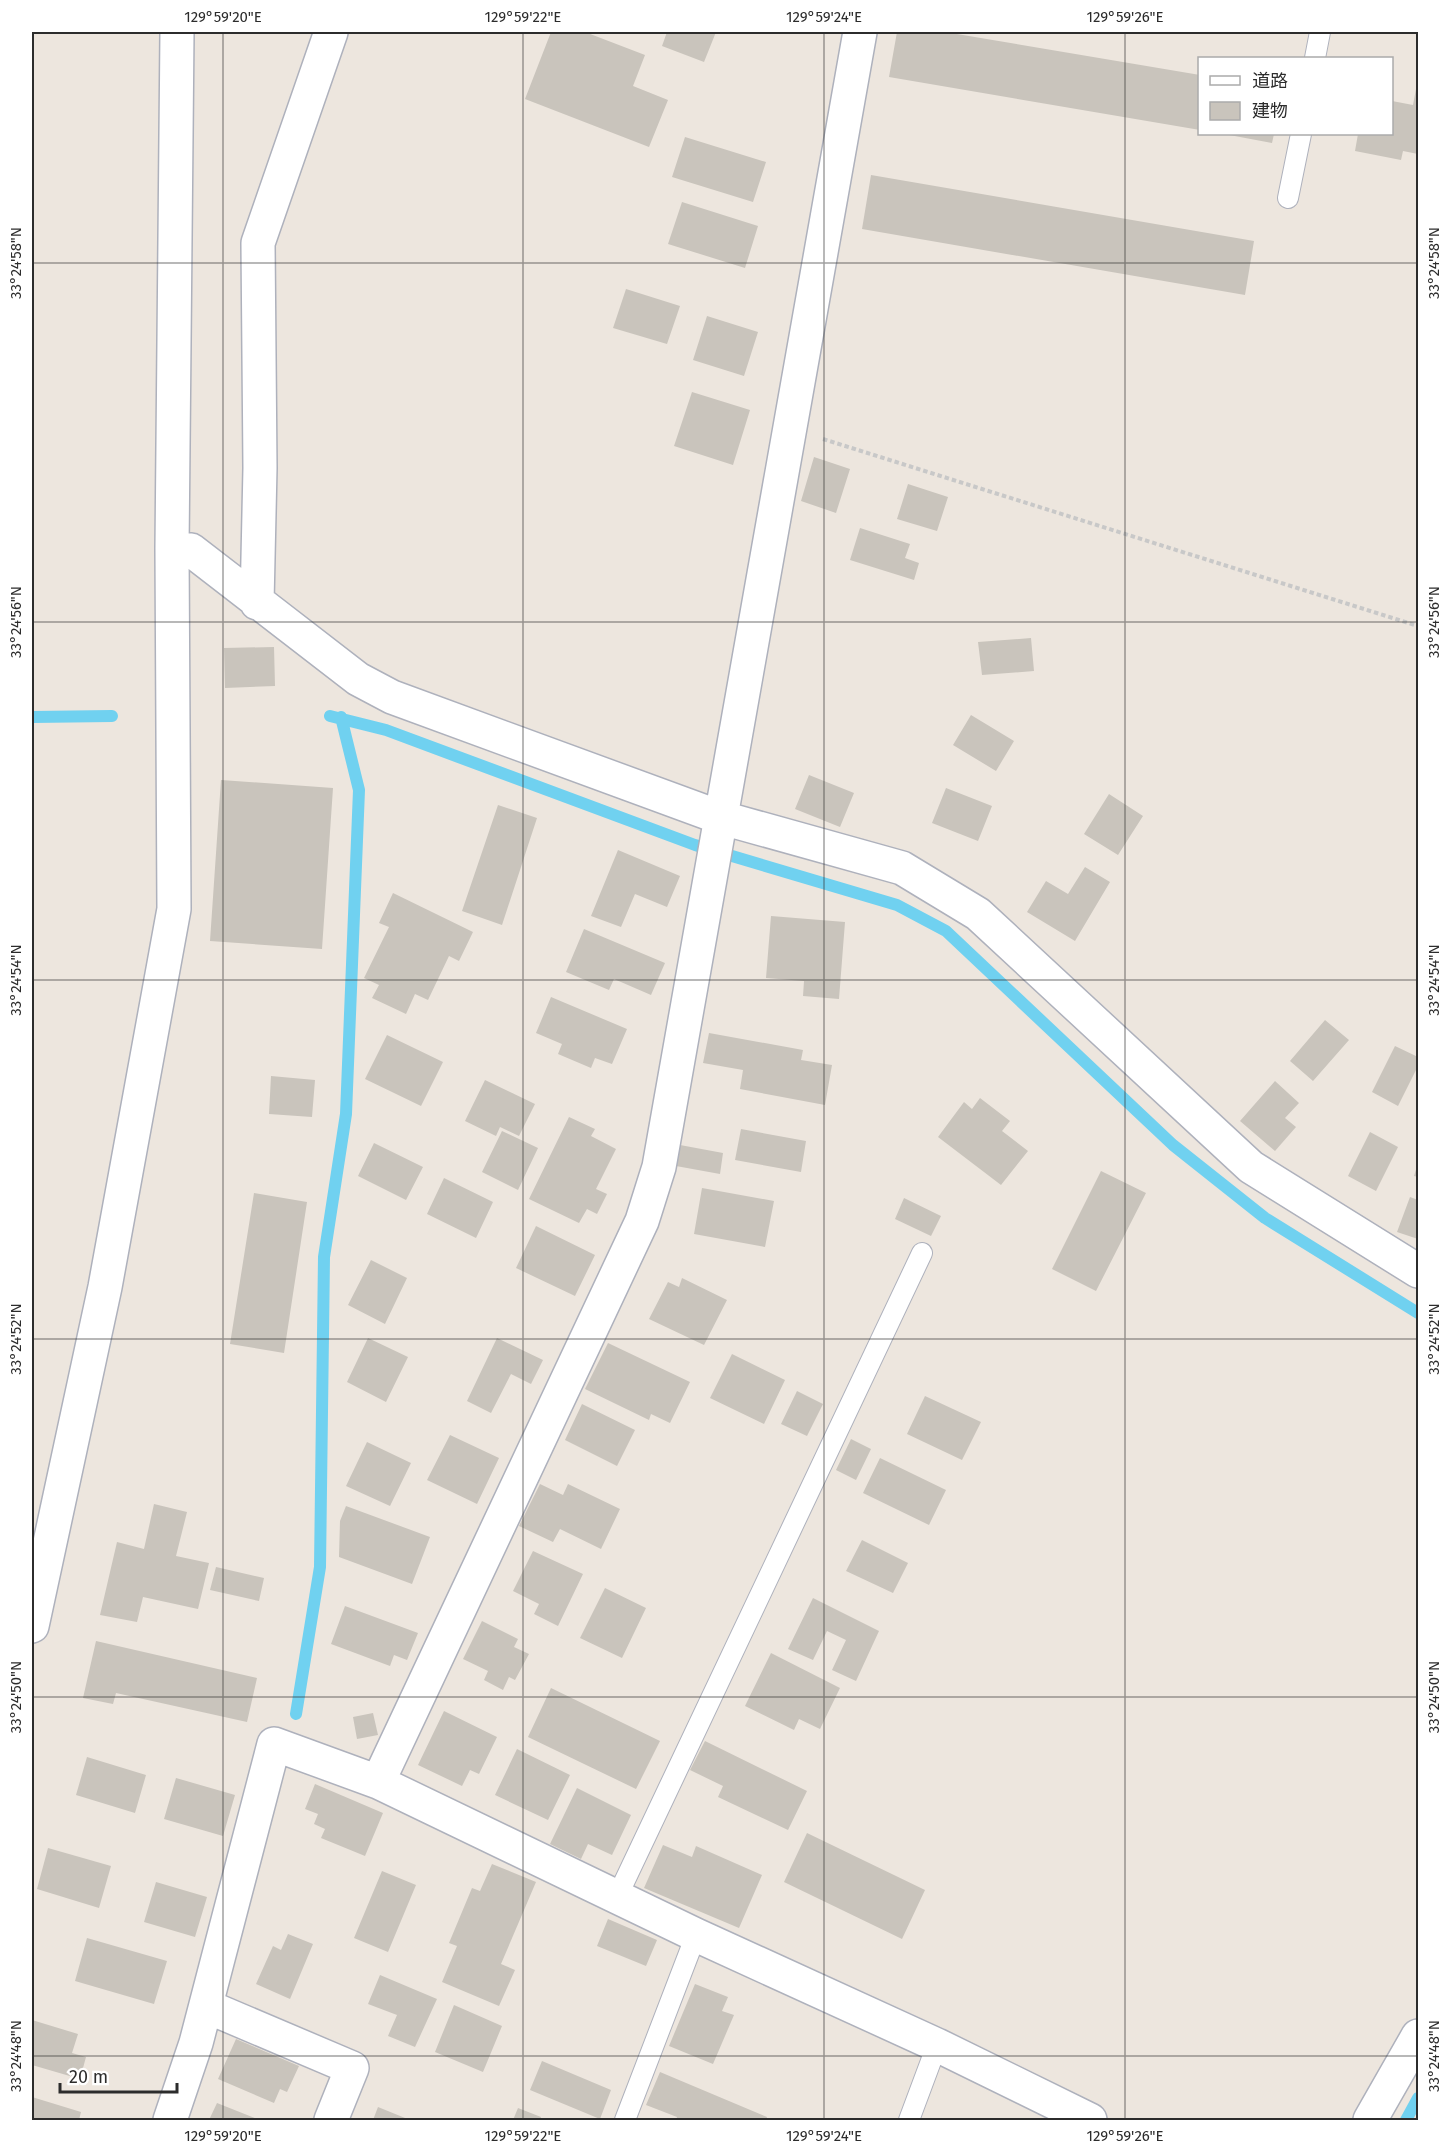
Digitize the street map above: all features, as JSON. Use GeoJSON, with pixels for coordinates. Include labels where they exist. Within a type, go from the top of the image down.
{"type":"FeatureCollection","features":[{"type":"Feature","properties":{"kind":"street"},"geometry":{"type":"LineString","coordinates":[[32,1626],[105,1287],[174,909],[172,549],[177,32]]}},
{"type":"Feature","properties":{"kind":"street"},"geometry":{"type":"LineString","coordinates":[[257,603],[260,468],[258,243],[331,32]]}},
{"type":"Feature","properties":{"kind":"street"},"geometry":{"type":"LineString","coordinates":[[378,1782],[642,1221],[658,1167],[860,32]]}},
{"type":"Feature","properties":{"kind":"street"},"geometry":{"type":"LineString","coordinates":[[172,549],[191,550],[358,679],[392,697],[719,817],[902,868],[978,914],[1251,1167],[1419,1271]]}},
{"type":"Feature","properties":{"kind":"street"},"geometry":{"type":"LineString","coordinates":[[170,2121],[196,2043],[274,1744],[378,1782],[696,1935],[937,2045],[1090,2121]]}},
{"type":"Feature","properties":{"kind":"street"},"geometry":{"type":"LineString","coordinates":[[206,2006],[352,2068],[331,2121]]}},
{"type":"Feature","properties":{"kind":"street"},"geometry":{"type":"LineString","coordinates":[[1370,2121],[1419,2036]]}},
{"type":"Feature","properties":{"kind":"lane"},"geometry":{"type":"LineString","coordinates":[[1315,57],[1320,32]]}},
{"type":"Feature","properties":{"kind":"lane"},"geometry":{"type":"LineString","coordinates":[[1288,198],[1300,135]]}},
{"type":"Feature","properties":{"kind":"lane"},"geometry":{"type":"LineString","coordinates":[[617,1897],[922,1252]]}},
{"type":"Feature","properties":{"kind":"lane"},"geometry":{"type":"LineString","coordinates":[[625,2121],[696,1935]]}},
{"type":"Feature","properties":{"kind":"lane"},"geometry":{"type":"LineString","coordinates":[[909,2121],[937,2045]]}},
{"type":"Feature","properties":{"kind":"path"},"geometry":{"type":"LineString","coordinates":[[788,428],[1419,626]]}},
{"type":"Feature","properties":{"kind":"building"},"geometry":{"type":"Polygon","coordinates":[[[551,32],[585,32],[645,55],[633,86],[668,100],[649,147],[525,99],[551,32]]]}},
{"type":"Feature","properties":{"kind":"building"},"geometry":{"type":"Polygon","coordinates":[[[667,32],[716,32],[704,62],[662,46],[667,32]]]}},
{"type":"Feature","properties":{"kind":"building"},"geometry":{"type":"Polygon","coordinates":[[[897,32],[945,32],[1198,75],[1198,130],[889,77],[897,32]]]}},
{"type":"Feature","properties":{"kind":"building"},"geometry":{"type":"Polygon","coordinates":[[[1416,89],[1418,89],[1418,154],[1403,151],[1401,160],[1355,151],[1358,135],[1393,135],[1393,101],[1413,105],[1416,89]]]}},
{"type":"Feature","properties":{"kind":"building"},"geometry":{"type":"Polygon","coordinates":[[[1229,135],[1274,135],[1272,143],[1229,135]]]}},
{"type":"Feature","properties":{"kind":"building"},"geometry":{"type":"Polygon","coordinates":[[[685,137],[766,162],[753,202],[672,177],[685,137]]]}},
{"type":"Feature","properties":{"kind":"building"},"geometry":{"type":"Polygon","coordinates":[[[871,175],[1254,241],[1245,295],[862,229],[871,175]]]}},
{"type":"Feature","properties":{"kind":"building"},"geometry":{"type":"Polygon","coordinates":[[[682,202],[758,226],[745,268],[668,244],[682,202]]]}},
{"type":"Feature","properties":{"kind":"building"},"geometry":{"type":"Polygon","coordinates":[[[626,289],[680,306],[667,344],[613,328],[626,289]]]}},
{"type":"Feature","properties":{"kind":"building"},"geometry":{"type":"Polygon","coordinates":[[[707,316],[758,332],[744,376],[693,360],[707,316]]]}},
{"type":"Feature","properties":{"kind":"building"},"geometry":{"type":"Polygon","coordinates":[[[692,392],[750,410],[733,465],[674,446],[692,392]]]}},
{"type":"Feature","properties":{"kind":"building"},"geometry":{"type":"Polygon","coordinates":[[[814,457],[850,469],[836,513],[801,501],[814,457]]]}},
{"type":"Feature","properties":{"kind":"building"},"geometry":{"type":"Polygon","coordinates":[[[908,484],[948,497],[937,531],[897,519],[908,484]]]}},
{"type":"Feature","properties":{"kind":"building"},"geometry":{"type":"Polygon","coordinates":[[[860,528],[910,544],[905,558],[919,563],[914,580],[850,560],[860,528]]]}},
{"type":"Feature","properties":{"kind":"building"},"geometry":{"type":"Polygon","coordinates":[[[1031,638],[1034,671],[982,675],[978,642],[1031,638]]]}},
{"type":"Feature","properties":{"kind":"building"},"geometry":{"type":"Polygon","coordinates":[[[274,647],[275,686],[225,688],[224,648],[274,647]]]}},
{"type":"Feature","properties":{"kind":"building"},"geometry":{"type":"Polygon","coordinates":[[[971,715],[1014,741],[996,771],[953,745],[971,715]]]}},
{"type":"Feature","properties":{"kind":"building"},"geometry":{"type":"Polygon","coordinates":[[[809,775],[854,793],[840,827],[795,809],[809,775]]]}},
{"type":"Feature","properties":{"kind":"building"},"geometry":{"type":"Polygon","coordinates":[[[221,780],[333,788],[322,949],[210,941],[221,780]]]}},
{"type":"Feature","properties":{"kind":"building"},"geometry":{"type":"Polygon","coordinates":[[[946,788],[992,806],[978,841],[932,823],[946,788]]]}},
{"type":"Feature","properties":{"kind":"building"},"geometry":{"type":"Polygon","coordinates":[[[1109,794],[1143,816],[1118,855],[1084,834],[1109,794]]]}},
{"type":"Feature","properties":{"kind":"building"},"geometry":{"type":"Polygon","coordinates":[[[498,805],[537,818],[502,925],[462,911],[498,805]]]}},
{"type":"Feature","properties":{"kind":"building"},"geometry":{"type":"Polygon","coordinates":[[[618,850],[680,876],[667,907],[635,894],[621,927],[591,916],[618,850]]]}},
{"type":"Feature","properties":{"kind":"building"},"geometry":{"type":"Polygon","coordinates":[[[1085,867],[1110,882],[1075,941],[1027,912],[1046,881],[1068,894],[1085,867]]]}},
{"type":"Feature","properties":{"kind":"building"},"geometry":{"type":"Polygon","coordinates":[[[393,893],[473,932],[459,961],[449,956],[428,1000],[415,994],[406,1014],[372,998],[379,985],[364,978],[389,927],[379,923],[393,893]]]}},
{"type":"Feature","properties":{"kind":"building"},"geometry":{"type":"Polygon","coordinates":[[[771,916],[845,922],[839,999],[803,996],[804,981],[766,978],[771,916]]]}},
{"type":"Feature","properties":{"kind":"building"},"geometry":{"type":"Polygon","coordinates":[[[584,929],[665,963],[651,995],[614,979],[609,990],[566,972],[584,929]]]}},
{"type":"Feature","properties":{"kind":"building"},"geometry":{"type":"Polygon","coordinates":[[[551,997],[627,1029],[612,1064],[595,1058],[591,1068],[558,1054],[562,1044],[536,1033],[551,997]]]}},
{"type":"Feature","properties":{"kind":"building"},"geometry":{"type":"Polygon","coordinates":[[[1325,1020],[1349,1040],[1313,1081],[1290,1061],[1325,1020]]]}},
{"type":"Feature","properties":{"kind":"building"},"geometry":{"type":"Polygon","coordinates":[[[709,1033],[803,1050],[801,1060],[832,1065],[825,1105],[740,1089],[743,1070],[703,1063],[709,1033]]]}},
{"type":"Feature","properties":{"kind":"building"},"geometry":{"type":"Polygon","coordinates":[[[387,1035],[443,1062],[421,1106],[365,1079],[387,1035]]]}},
{"type":"Feature","properties":{"kind":"building"},"geometry":{"type":"Polygon","coordinates":[[[1395,1046],[1418,1057],[1418,1066],[1398,1106],[1372,1092],[1395,1046]]]}},
{"type":"Feature","properties":{"kind":"building"},"geometry":{"type":"Polygon","coordinates":[[[271,1076],[315,1080],[312,1117],[269,1114],[271,1076]]]}},
{"type":"Feature","properties":{"kind":"building"},"geometry":{"type":"Polygon","coordinates":[[[485,1080],[535,1104],[519,1136],[500,1127],[496,1136],[465,1121],[485,1080]]]}},
{"type":"Feature","properties":{"kind":"building"},"geometry":{"type":"Polygon","coordinates":[[[1275,1081],[1299,1103],[1285,1118],[1296,1127],[1275,1151],[1240,1121],[1275,1081]]]}},
{"type":"Feature","properties":{"kind":"building"},"geometry":{"type":"Polygon","coordinates":[[[980,1098],[1010,1121],[1002,1131],[1028,1151],[1001,1185],[938,1137],[964,1102],[972,1109],[980,1098]]]}},
{"type":"Feature","properties":{"kind":"building"},"geometry":{"type":"Polygon","coordinates":[[[569,1117],[595,1129],[591,1136],[616,1149],[596,1189],[607,1194],[597,1214],[587,1209],[579,1223],[529,1199],[569,1117]]]}},
{"type":"Feature","properties":{"kind":"building"},"geometry":{"type":"Polygon","coordinates":[[[741,1129],[806,1141],[801,1172],[735,1160],[741,1129]]]}},
{"type":"Feature","properties":{"kind":"building"},"geometry":{"type":"Polygon","coordinates":[[[502,1131],[538,1148],[518,1190],[482,1172],[502,1131]]]}},
{"type":"Feature","properties":{"kind":"building"},"geometry":{"type":"Polygon","coordinates":[[[1370,1132],[1398,1147],[1376,1191],[1348,1176],[1370,1132]]]}},
{"type":"Feature","properties":{"kind":"building"},"geometry":{"type":"Polygon","coordinates":[[[374,1143],[423,1167],[406,1200],[358,1176],[374,1143]]]}},
{"type":"Feature","properties":{"kind":"building"},"geometry":{"type":"Polygon","coordinates":[[[680,1145],[723,1153],[720,1174],[676,1166],[680,1145]]]}},
{"type":"Feature","properties":{"kind":"building"},"geometry":{"type":"Polygon","coordinates":[[[1418,1163],[1418,1177],[1414,1176],[1418,1163]]]}},
{"type":"Feature","properties":{"kind":"building"},"geometry":{"type":"Polygon","coordinates":[[[1101,1171],[1146,1193],[1096,1291],[1052,1269],[1101,1171]]]}},
{"type":"Feature","properties":{"kind":"building"},"geometry":{"type":"Polygon","coordinates":[[[444,1178],[493,1202],[476,1238],[427,1214],[444,1178]]]}},
{"type":"Feature","properties":{"kind":"building"},"geometry":{"type":"Polygon","coordinates":[[[702,1188],[774,1201],[765,1247],[694,1234],[702,1188]]]}},
{"type":"Feature","properties":{"kind":"building"},"geometry":{"type":"Polygon","coordinates":[[[254,1193],[307,1202],[284,1353],[230,1344],[254,1193]]]}},
{"type":"Feature","properties":{"kind":"building"},"geometry":{"type":"Polygon","coordinates":[[[1410,1197],[1418,1200],[1418,1239],[1397,1232],[1410,1197]]]}},
{"type":"Feature","properties":{"kind":"building"},"geometry":{"type":"Polygon","coordinates":[[[904,1198],[941,1216],[931,1236],[895,1219],[904,1198]]]}},
{"type":"Feature","properties":{"kind":"building"},"geometry":{"type":"Polygon","coordinates":[[[536,1226],[595,1255],[575,1296],[516,1268],[536,1226]]]}},
{"type":"Feature","properties":{"kind":"building"},"geometry":{"type":"Polygon","coordinates":[[[371,1260],[407,1278],[385,1324],[348,1305],[371,1260]]]}},
{"type":"Feature","properties":{"kind":"building"},"geometry":{"type":"Polygon","coordinates":[[[682,1278],[727,1300],[704,1345],[649,1319],[668,1282],[679,1287],[682,1278]]]}},
{"type":"Feature","properties":{"kind":"building"},"geometry":{"type":"Polygon","coordinates":[[[368,1338],[408,1357],[386,1402],[347,1382],[368,1338]]]}},
{"type":"Feature","properties":{"kind":"building"},"geometry":{"type":"Polygon","coordinates":[[[497,1338],[543,1360],[531,1384],[511,1374],[491,1413],[467,1401],[497,1338]]]}},
{"type":"Feature","properties":{"kind":"building"},"geometry":{"type":"Polygon","coordinates":[[[608,1343],[690,1382],[670,1423],[651,1414],[649,1420],[585,1389],[608,1343]]]}},
{"type":"Feature","properties":{"kind":"building"},"geometry":{"type":"Polygon","coordinates":[[[732,1354],[785,1380],[764,1424],[710,1398],[732,1354]]]}},
{"type":"Feature","properties":{"kind":"building"},"geometry":{"type":"Polygon","coordinates":[[[797,1391],[823,1404],[807,1436],[781,1424],[797,1391]]]}},
{"type":"Feature","properties":{"kind":"building"},"geometry":{"type":"Polygon","coordinates":[[[925,1396],[981,1422],[962,1460],[907,1434],[925,1396]]]}},
{"type":"Feature","properties":{"kind":"building"},"geometry":{"type":"Polygon","coordinates":[[[582,1404],[635,1430],[617,1466],[565,1440],[582,1404]]]}},
{"type":"Feature","properties":{"kind":"building"},"geometry":{"type":"Polygon","coordinates":[[[450,1435],[499,1458],[477,1504],[427,1480],[450,1435]]]}},
{"type":"Feature","properties":{"kind":"building"},"geometry":{"type":"Polygon","coordinates":[[[851,1439],[871,1449],[856,1480],[836,1470],[851,1439]]]}},
{"type":"Feature","properties":{"kind":"building"},"geometry":{"type":"Polygon","coordinates":[[[367,1442],[411,1463],[390,1506],[346,1486],[367,1442]]]}},
{"type":"Feature","properties":{"kind":"building"},"geometry":{"type":"Polygon","coordinates":[[[880,1458],[946,1490],[929,1525],[863,1493],[880,1458]]]}},
{"type":"Feature","properties":{"kind":"building"},"geometry":{"type":"Polygon","coordinates":[[[540,1484],[563,1495],[568,1484],[620,1509],[601,1549],[560,1529],[553,1542],[519,1526],[540,1484]]]}},
{"type":"Feature","properties":{"kind":"building"},"geometry":{"type":"Polygon","coordinates":[[[154,1504],[187,1512],[176,1556],[209,1563],[198,1609],[143,1597],[137,1622],[100,1615],[117,1542],[144,1549],[154,1504]]]}},
{"type":"Feature","properties":{"kind":"building"},"geometry":{"type":"Polygon","coordinates":[[[346,1506],[430,1537],[412,1584],[339,1557],[340,1521],[346,1506]]]}},
{"type":"Feature","properties":{"kind":"building"},"geometry":{"type":"Polygon","coordinates":[[[862,1540],[908,1563],[893,1593],[846,1571],[862,1540]]]}},
{"type":"Feature","properties":{"kind":"building"},"geometry":{"type":"Polygon","coordinates":[[[533,1551],[583,1574],[558,1626],[534,1614],[539,1604],[513,1591],[533,1551]]]}},
{"type":"Feature","properties":{"kind":"building"},"geometry":{"type":"Polygon","coordinates":[[[216,1567],[264,1578],[259,1601],[210,1590],[216,1567]]]}},
{"type":"Feature","properties":{"kind":"building"},"geometry":{"type":"Polygon","coordinates":[[[605,1588],[646,1608],[622,1658],[580,1638],[605,1588]]]}},
{"type":"Feature","properties":{"kind":"building"},"geometry":{"type":"Polygon","coordinates":[[[813,1598],[879,1631],[856,1681],[832,1670],[846,1640],[827,1631],[813,1660],[788,1649],[813,1598]]]}},
{"type":"Feature","properties":{"kind":"building"},"geometry":{"type":"Polygon","coordinates":[[[345,1606],[418,1633],[407,1660],[394,1655],[390,1666],[331,1644],[345,1606]]]}},
{"type":"Feature","properties":{"kind":"building"},"geometry":{"type":"Polygon","coordinates":[[[482,1621],[518,1639],[514,1647],[529,1654],[515,1680],[509,1677],[503,1690],[484,1680],[488,1671],[463,1659],[482,1621]]]}},
{"type":"Feature","properties":{"kind":"building"},"geometry":{"type":"Polygon","coordinates":[[[96,1641],[257,1678],[247,1722],[116,1693],[113,1704],[83,1698],[96,1641]]]}},
{"type":"Feature","properties":{"kind":"building"},"geometry":{"type":"Polygon","coordinates":[[[771,1653],[840,1688],[820,1729],[799,1719],[794,1730],[745,1706],[771,1653]]]}},
{"type":"Feature","properties":{"kind":"building"},"geometry":{"type":"Polygon","coordinates":[[[551,1688],[660,1741],[636,1789],[528,1737],[551,1688]]]}},
{"type":"Feature","properties":{"kind":"building"},"geometry":{"type":"Polygon","coordinates":[[[444,1711],[497,1737],[479,1774],[470,1770],[462,1786],[418,1765],[444,1711]]]}},
{"type":"Feature","properties":{"kind":"building"},"geometry":{"type":"Polygon","coordinates":[[[373,1713],[378,1735],[357,1739],[353,1717],[373,1713]]]}},
{"type":"Feature","properties":{"kind":"building"},"geometry":{"type":"Polygon","coordinates":[[[705,1741],[807,1791],[788,1830],[718,1797],[723,1786],[690,1770],[705,1741]]]}},
{"type":"Feature","properties":{"kind":"building"},"geometry":{"type":"Polygon","coordinates":[[[517,1749],[570,1775],[548,1820],[495,1795],[517,1749]]]}},
{"type":"Feature","properties":{"kind":"building"},"geometry":{"type":"Polygon","coordinates":[[[87,1757],[146,1775],[135,1813],[76,1795],[87,1757]]]}},
{"type":"Feature","properties":{"kind":"building"},"geometry":{"type":"Polygon","coordinates":[[[176,1778],[235,1795],[223,1836],[164,1819],[176,1778]]]}},
{"type":"Feature","properties":{"kind":"building"},"geometry":{"type":"Polygon","coordinates":[[[315,1784],[383,1813],[365,1856],[321,1838],[325,1829],[314,1824],[318,1814],[305,1809],[315,1784]]]}},
{"type":"Feature","properties":{"kind":"building"},"geometry":{"type":"Polygon","coordinates":[[[577,1788],[631,1815],[612,1855],[588,1844],[581,1859],[550,1844],[577,1788]]]}},
{"type":"Feature","properties":{"kind":"building"},"geometry":{"type":"Polygon","coordinates":[[[807,1833],[925,1890],[902,1939],[784,1882],[807,1833]]]}},
{"type":"Feature","properties":{"kind":"building"},"geometry":{"type":"Polygon","coordinates":[[[663,1845],[692,1857],[696,1846],[762,1875],[739,1928],[644,1888],[663,1845]]]}},
{"type":"Feature","properties":{"kind":"building"},"geometry":{"type":"Polygon","coordinates":[[[48,1848],[111,1866],[99,1908],[37,1889],[48,1848]]]}},
{"type":"Feature","properties":{"kind":"building"},"geometry":{"type":"Polygon","coordinates":[[[492,1864],[536,1882],[501,1964],[515,1970],[499,2006],[442,1982],[457,1946],[449,1943],[472,1888],[480,1891],[492,1864]]]}},
{"type":"Feature","properties":{"kind":"building"},"geometry":{"type":"Polygon","coordinates":[[[382,1871],[416,1885],[388,1952],[354,1938],[382,1871]]]}},
{"type":"Feature","properties":{"kind":"building"},"geometry":{"type":"Polygon","coordinates":[[[156,1882],[207,1897],[195,1937],[144,1922],[156,1882]]]}},
{"type":"Feature","properties":{"kind":"building"},"geometry":{"type":"Polygon","coordinates":[[[608,1919],[657,1940],[646,1966],[597,1946],[608,1919]]]}},
{"type":"Feature","properties":{"kind":"building"},"geometry":{"type":"Polygon","coordinates":[[[288,1934],[313,1944],[290,1999],[256,1984],[273,1946],[281,1950],[288,1934]]]}},
{"type":"Feature","properties":{"kind":"building"},"geometry":{"type":"Polygon","coordinates":[[[87,1938],[167,1961],[154,2004],[75,1981],[87,1938]]]}},
{"type":"Feature","properties":{"kind":"building"},"geometry":{"type":"Polygon","coordinates":[[[380,1975],[437,1999],[415,2047],[388,2036],[397,2015],[368,2004],[380,1975]]]}},
{"type":"Feature","properties":{"kind":"building"},"geometry":{"type":"Polygon","coordinates":[[[695,1984],[728,1997],[722,2011],[734,2015],[713,2064],[669,2046],[695,1984]]]}},
{"type":"Feature","properties":{"kind":"building"},"geometry":{"type":"Polygon","coordinates":[[[454,2005],[502,2026],[483,2072],[435,2052],[454,2005]]]}},
{"type":"Feature","properties":{"kind":"building"},"geometry":{"type":"Polygon","coordinates":[[[32,2020],[78,2034],[72,2053],[86,2057],[80,2079],[32,2065],[32,2020]]]}},
{"type":"Feature","properties":{"kind":"building"},"geometry":{"type":"Polygon","coordinates":[[[236,2039],[299,2066],[287,2092],[280,2089],[274,2103],[218,2079],[236,2039]]]}},
{"type":"Feature","properties":{"kind":"building"},"geometry":{"type":"Polygon","coordinates":[[[542,2061],[611,2090],[600,2119],[530,2090],[542,2061]]]}},
{"type":"Feature","properties":{"kind":"building"},"geometry":{"type":"Polygon","coordinates":[[[660,2072],[767,2117],[766,2120],[676,2120],[677,2117],[646,2105],[660,2072]]]}},
{"type":"Feature","properties":{"kind":"building"},"geometry":{"type":"Polygon","coordinates":[[[32,2097],[81,2112],[79,2120],[32,2120],[32,2097]]]}},
{"type":"Feature","properties":{"kind":"building"},"geometry":{"type":"Polygon","coordinates":[[[217,2103],[260,2120],[209,2120],[217,2103]]]}},
{"type":"Feature","properties":{"kind":"building"},"geometry":{"type":"Polygon","coordinates":[[[378,2107],[410,2120],[373,2120],[378,2107]]]}},
{"type":"Feature","properties":{"kind":"building"},"geometry":{"type":"Polygon","coordinates":[[[518,2108],[541,2117],[540,2120],[513,2120],[518,2108]]]}},
{"type":"Feature","properties":{"kind":"waterway"},"geometry":{"type":"LineString","coordinates":[[32,717],[112,716]]}},
{"type":"Feature","properties":{"kind":"waterway"},"geometry":{"type":"LineString","coordinates":[[330,716],[386,730],[695,845],[897,905],[946,931],[1173,1145],[1265,1218],[1418,1313]]}},
{"type":"Feature","properties":{"kind":"waterway"},"geometry":{"type":"LineString","coordinates":[[296,1714],[320,1567],[324,1257],[346,1114],[359,790],[341,717]]}},
{"type":"Feature","properties":{"kind":"waterway"},"geometry":{"type":"LineString","coordinates":[[1406,2120],[1418,2098]]}}]}
